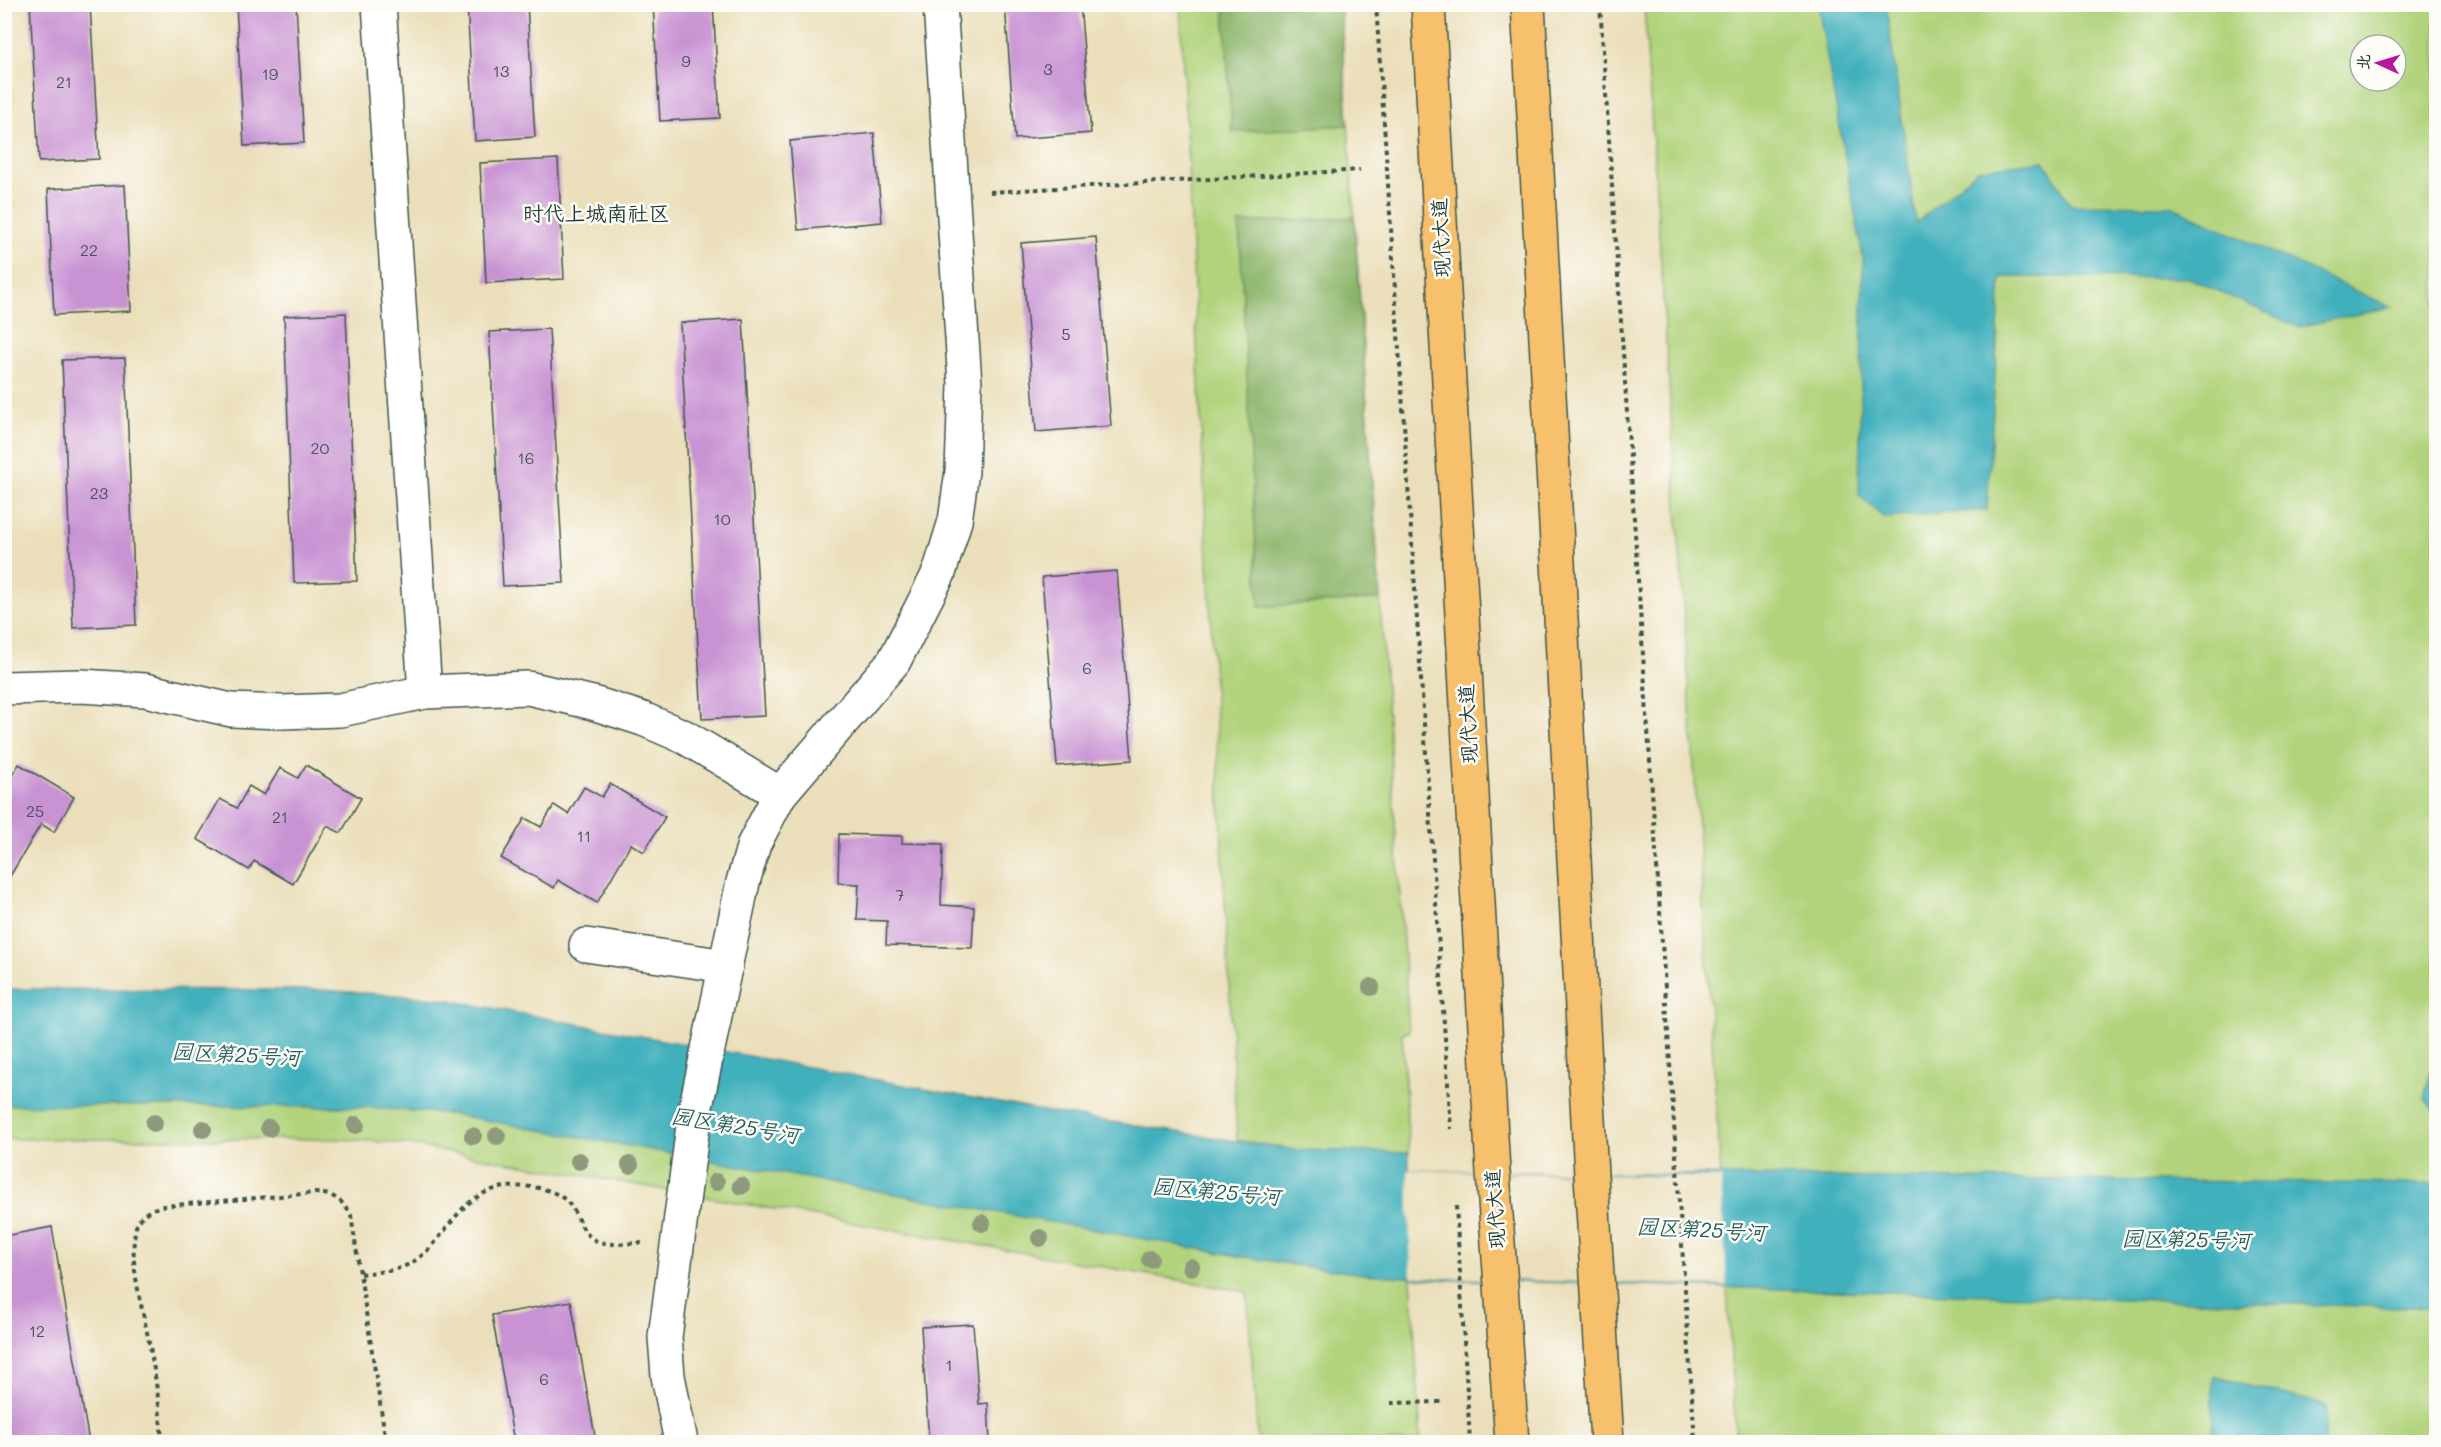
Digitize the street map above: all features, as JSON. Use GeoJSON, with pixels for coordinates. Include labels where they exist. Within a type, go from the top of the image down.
{"type":"FeatureCollection","features":[{"type":"Feature","properties":{"kind":"main road","name":"现代大道"},"geometry":{"type":"LineString","coordinates":[[1428,4],[1493,1172],[1512,1443]]}},
{"type":"Feature","properties":{"kind":"main road"},"geometry":{"type":"LineString","coordinates":[[1528,4],[1607,1443]]}},
{"type":"Feature","properties":{"kind":"street"},"geometry":{"type":"LineString","coordinates":[[380,4],[425,692]]}},
{"type":"Feature","properties":{"kind":"street"},"geometry":{"type":"LineString","coordinates":[[681,1443],[665,1357],[665,1337],[694,1112],[743,882],[754,844],[780,794],[894,661],[939,573],[955,521],[962,471],[965,384],[940,4]]}},
{"type":"Feature","properties":{"kind":"street"},"geometry":{"type":"LineString","coordinates":[[4,688],[81,686],[145,690],[231,710],[282,712],[340,710],[425,692],[528,688],[593,703],[643,719],[685,737],[780,794]]}},
{"type":"Feature","properties":{"kind":"street"},"geometry":{"type":"LineString","coordinates":[[586,945],[726,966]]}},
{"type":"Feature","properties":{"kind":"path"},"geometry":{"type":"LineString","coordinates":[[1376,4],[1451,1136]]}},
{"type":"Feature","properties":{"kind":"path"},"geometry":{"type":"LineString","coordinates":[[1600,4],[1695,1443]]}},
{"type":"Feature","properties":{"kind":"path"},"geometry":{"type":"LineString","coordinates":[[954,195],[1360,170]]}},
{"type":"Feature","properties":{"kind":"path"},"geometry":{"type":"LineString","coordinates":[[360,1274],[406,1265],[438,1239],[463,1206],[473,1199],[503,1187],[523,1186],[559,1195],[594,1239],[607,1244],[650,1243]]}},
{"type":"Feature","properties":{"kind":"path"},"geometry":{"type":"LineString","coordinates":[[162,1443],[153,1363],[136,1280],[136,1226],[141,1217],[151,1209],[163,1206],[315,1193],[329,1194],[344,1204],[351,1215],[386,1443]]}},
{"type":"Feature","properties":{"kind":"path"},"geometry":{"type":"LineString","coordinates":[[1456,1204],[1470,1443]]}},
{"type":"Feature","properties":{"kind":"path"},"geometry":{"type":"LineString","coordinates":[[1391,1403],[1442,1402]]}},
{"type":"Feature","properties":{"kind":"green space"},"geometry":{"type":"Polygon","coordinates":[[[1180,5],[1340,5],[1409,1032],[1402,1033],[1409,1153],[1296,1150],[1237,1140],[1180,5]]]}},
{"type":"Feature","properties":{"kind":"green space"},"geometry":{"type":"Polygon","coordinates":[[[1224,5],[1340,5],[1348,125],[1232,132],[1224,5]]]}},
{"type":"Feature","properties":{"kind":"green space"},"geometry":{"type":"Polygon","coordinates":[[[1644,5],[2436,5],[2436,1442],[1736,1442],[1727,1286],[1856,1292],[1849,1177],[1721,1178],[1644,5]]]}},
{"type":"Feature","properties":{"kind":"green space"},"geometry":{"type":"Polygon","coordinates":[[[1354,217],[1380,599],[1259,607],[1239,223],[1354,217]]]}},
{"type":"Feature","properties":{"kind":"green space"},"geometry":{"type":"Polygon","coordinates":[[[5,1105],[365,1107],[452,1114],[1299,1266],[1411,1277],[1421,1442],[1258,1442],[1247,1292],[398,1143],[339,1139],[5,1139],[5,1105]]]}},
{"type":"Feature","properties":{"kind":"water"},"geometry":{"type":"Polygon","coordinates":[[[1818,5],[1886,5],[1916,223],[1979,169],[2044,161],[2071,205],[2171,206],[2391,307],[2298,327],[2189,278],[2001,277],[1987,510],[1884,518],[1859,495],[1863,258],[1818,5]]]}},
{"type":"Feature","properties":{"kind":"water","name":"园区第25号河"},"geometry":{"type":"Polygon","coordinates":[[[5,989],[321,990],[438,998],[1059,1114],[1296,1150],[1409,1153],[1409,1170],[2436,1184],[2436,1308],[1434,1279],[1362,1274],[1244,1257],[452,1114],[365,1107],[5,1105],[5,989]]]}},
{"type":"Feature","properties":{"kind":"water"},"geometry":{"type":"Polygon","coordinates":[[[2436,1049],[2436,1112],[2424,1098],[2436,1049]]]}},
{"type":"Feature","properties":{"kind":"water"},"geometry":{"type":"Polygon","coordinates":[[[2213,1376],[2326,1405],[2324,1442],[2213,1442],[2213,1376]]]}},
{"type":"Feature","properties":{"kind":"pier"},"geometry":{"type":"Polygon","coordinates":[[[1408,1170],[1721,1178],[1727,1286],[1411,1277],[1408,1170]]]}},
{"type":"Feature","properties":{"kind":"building"},"geometry":{"type":"Polygon","coordinates":[[[30,4],[90,4],[99,159],[39,162],[30,4]]]}},
{"type":"Feature","properties":{"kind":"building"},"geometry":{"type":"Polygon","coordinates":[[[236,4],[296,4],[304,143],[244,146],[236,4]]]}},
{"type":"Feature","properties":{"kind":"building"},"geometry":{"type":"Polygon","coordinates":[[[467,4],[527,4],[535,137],[475,141],[467,4]]]}},
{"type":"Feature","properties":{"kind":"building"},"geometry":{"type":"Polygon","coordinates":[[[653,4],[713,4],[720,118],[660,121],[653,4]]]}},
{"type":"Feature","properties":{"kind":"building"},"geometry":{"type":"Polygon","coordinates":[[[1005,4],[1080,4],[1091,133],[1015,139],[1005,4]]]}},
{"type":"Feature","properties":{"kind":"building"},"geometry":{"type":"Polygon","coordinates":[[[874,133],[882,222],[798,230],[790,141],[874,133]]]}},
{"type":"Feature","properties":{"kind":"building"},"geometry":{"type":"Polygon","coordinates":[[[558,159],[564,279],[486,283],[480,163],[558,159]]]}},
{"type":"Feature","properties":{"kind":"building"},"geometry":{"type":"Polygon","coordinates":[[[125,185],[131,311],[54,315],[48,189],[125,185]]]}},
{"type":"Feature","properties":{"kind":"building"},"geometry":{"type":"Polygon","coordinates":[[[1096,237],[1111,426],[1036,432],[1021,243],[1096,237]]]}},
{"type":"Feature","properties":{"kind":"building"},"geometry":{"type":"Polygon","coordinates":[[[346,313],[357,581],[294,583],[284,316],[346,313]]]}},
{"type":"Feature","properties":{"kind":"building"},"geometry":{"type":"Polygon","coordinates":[[[743,319],[765,716],[702,719],[680,323],[743,319]]]}},
{"type":"Feature","properties":{"kind":"building"},"geometry":{"type":"Polygon","coordinates":[[[549,329],[564,583],[503,586],[489,332],[549,329]]]}},
{"type":"Feature","properties":{"kind":"building"},"geometry":{"type":"Polygon","coordinates":[[[125,358],[136,625],[73,628],[62,360],[125,358]]]}},
{"type":"Feature","properties":{"kind":"building"},"geometry":{"type":"Polygon","coordinates":[[[1117,571],[1132,760],[1057,766],[1042,577],[1117,571]]]}},
{"type":"Feature","properties":{"kind":"building"},"geometry":{"type":"Polygon","coordinates":[[[19,764],[74,797],[54,832],[41,824],[6,883],[4,882],[4,774],[11,777],[19,764]]]}},
{"type":"Feature","properties":{"kind":"building"},"geometry":{"type":"Polygon","coordinates":[[[306,765],[361,798],[341,833],[327,826],[293,884],[254,861],[249,870],[197,839],[220,799],[237,808],[249,786],[264,795],[280,768],[298,778],[306,765]]]}},
{"type":"Feature","properties":{"kind":"building"},"geometry":{"type":"Polygon","coordinates":[[[610,784],[665,817],[644,852],[631,844],[597,903],[558,880],[554,888],[501,858],[525,818],[541,827],[554,805],[568,814],[584,787],[602,797],[610,784]]]}},
{"type":"Feature","properties":{"kind":"building"},"geometry":{"type":"Polygon","coordinates":[[[839,834],[902,836],[902,843],[943,844],[941,905],[974,907],[972,948],[886,945],[887,921],[857,920],[859,884],[838,883],[839,834]]]}},
{"type":"Feature","properties":{"kind":"building"},"geometry":{"type":"Polygon","coordinates":[[[52,1227],[89,1442],[7,1442],[4,1426],[4,1236],[52,1227]]]}},
{"type":"Feature","properties":{"kind":"building"},"geometry":{"type":"Polygon","coordinates":[[[571,1301],[596,1442],[514,1442],[492,1315],[571,1301]]]}},
{"type":"Feature","properties":{"kind":"building"},"geometry":{"type":"Polygon","coordinates":[[[973,1324],[979,1404],[988,1403],[990,1442],[929,1442],[921,1327],[973,1324]]]}},
{"type":"Feature","properties":{"kind":"district","name":"时代上城南社区"},"geometry":{"type":"Point","coordinates":[596,214]}}]}
